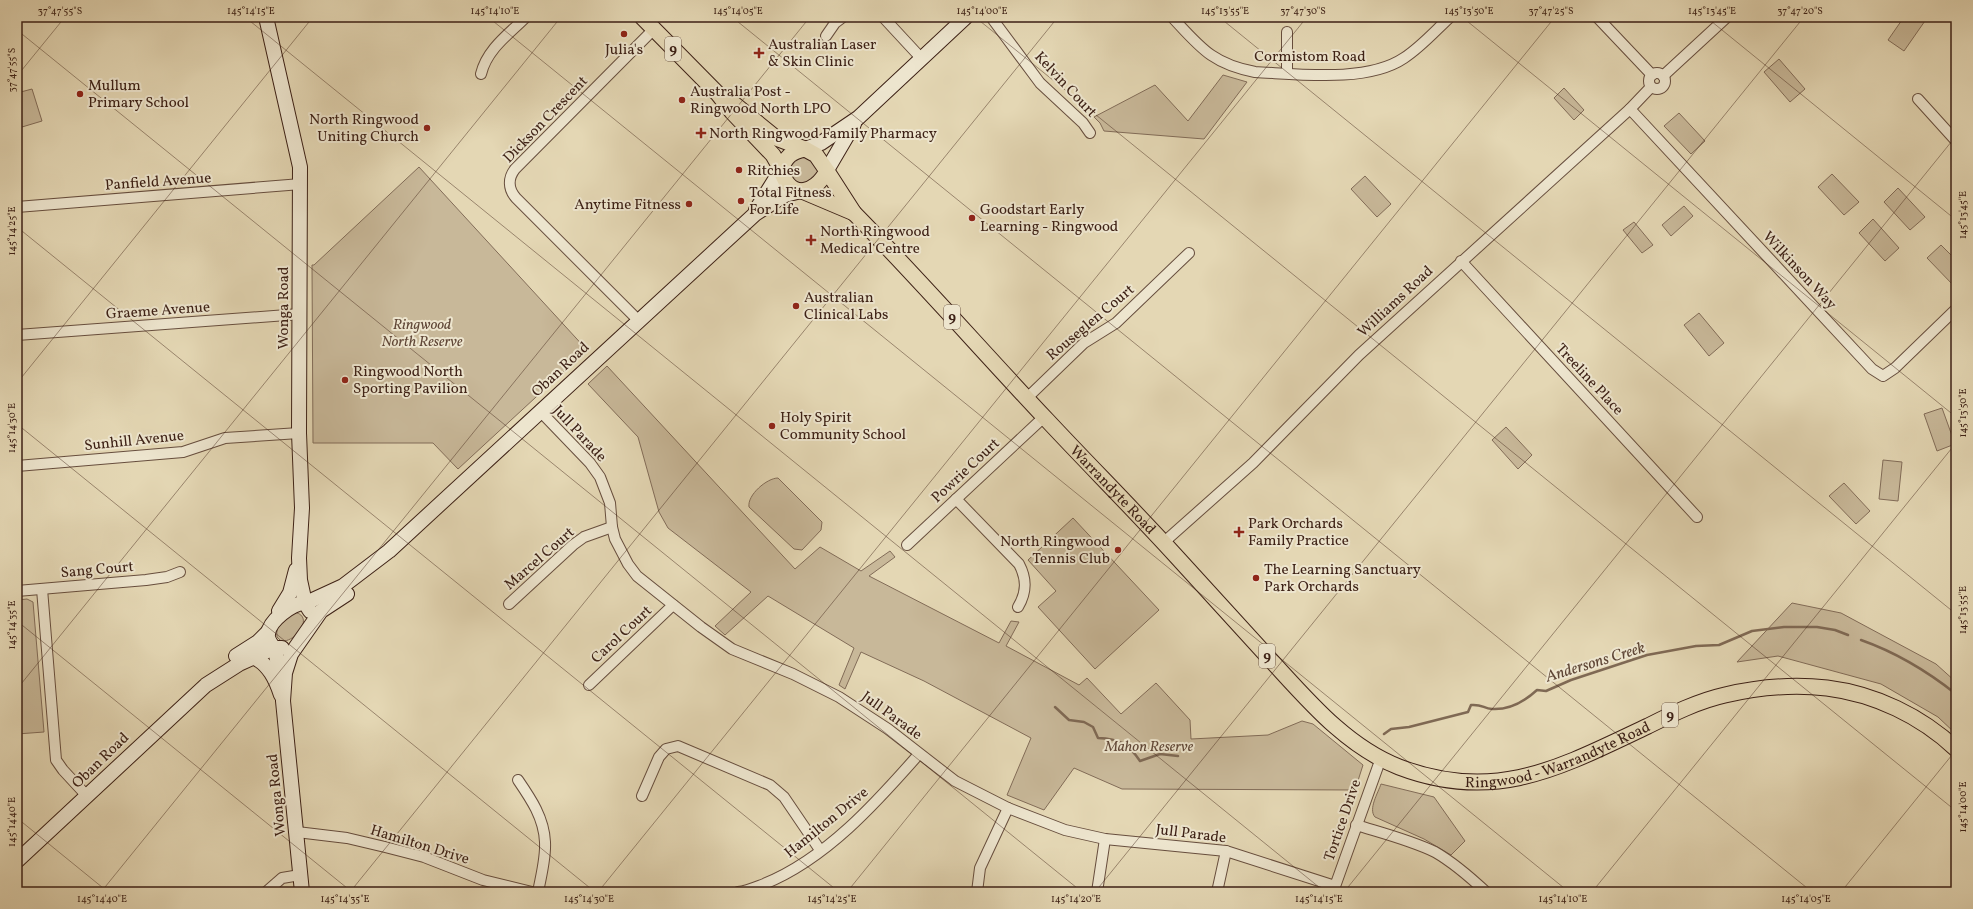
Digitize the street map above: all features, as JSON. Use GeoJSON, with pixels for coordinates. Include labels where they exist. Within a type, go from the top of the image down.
{"type":"FeatureCollection","features":[{"type":"Feature","properties":{"kind":"main road","name":"Wonga Road"},"geometry":{"type":"LineString","coordinates":[[266,17],[298,157],[301,184],[299,433],[302,508],[300,580],[310,612],[311,626]]}},
{"type":"Feature","properties":{"kind":"main road","name":"9"},"geometry":{"type":"LineString","coordinates":[[642,17],[718,94],[732,112],[773,155],[787,184],[802,191]]}},
{"type":"Feature","properties":{"kind":"main road"},"geometry":{"type":"LineString","coordinates":[[781,169],[784,162],[792,153],[821,143],[858,118],[966,17]]}},
{"type":"Feature","properties":{"kind":"main road","name":"9"},"geometry":{"type":"LineString","coordinates":[[718,94],[738,107],[776,138],[805,149],[816,155],[827,171]]}},
{"type":"Feature","properties":{"kind":"main road"},"geometry":{"type":"LineString","coordinates":[[802,191],[817,186],[858,118]]}},
{"type":"Feature","properties":{"kind":"main road","name":"Oban Road"},"geometry":{"type":"LineString","coordinates":[[755,214],[761,200],[781,169]]}},
{"type":"Feature","properties":{"kind":"main road","name":"Warrandyte Road"},"geometry":{"type":"LineString","coordinates":[[827,171],[854,213],[1163,542],[1315,708],[1343,732],[1381,758]]}},
{"type":"Feature","properties":{"kind":"main road","name":"Oban Road"},"geometry":{"type":"LineString","coordinates":[[17,861],[206,685],[223,665],[258,642],[287,609],[295,604],[306,603],[324,596],[351,581],[389,550],[755,214],[785,195],[802,191]]}},
{"type":"Feature","properties":{"kind":"main road","name":"Warrandyte Road"},"geometry":{"type":"LineString","coordinates":[[802,191],[854,213]]}},
{"type":"Feature","properties":{"kind":"main road","name":"Oban Road"},"geometry":{"type":"LineString","coordinates":[[206,685],[235,666],[253,657],[274,648],[292,645],[311,626],[323,609],[359,584],[389,550]]}},
{"type":"Feature","properties":{"kind":"main road"},"geometry":{"type":"LineString","coordinates":[[300,560],[310,586],[324,596]]}},
{"type":"Feature","properties":{"kind":"main road"},"geometry":{"type":"LineString","coordinates":[[283,698],[274,648],[269,641],[268,631],[290,593],[300,560]]}},
{"type":"Feature","properties":{"kind":"main road"},"geometry":{"type":"LineString","coordinates":[[283,698],[285,673],[289,657],[311,626]]}},
{"type":"Feature","properties":{"kind":"main road"},"geometry":{"type":"LineString","coordinates":[[253,657],[261,661],[273,675],[283,698]]}},
{"type":"Feature","properties":{"kind":"main road","name":"Ringwood - Warrandyte Road"},"geometry":{"type":"LineString","coordinates":[[1381,758],[1409,770],[1453,781],[1492,783],[1526,778],[1563,765],[1671,715],[1722,696],[1769,686],[1800,685],[1849,691],[1892,705],[1913,716],[1956,749]]}},
{"type":"Feature","properties":{"kind":"main road","name":"Wonga Road"},"geometry":{"type":"LineString","coordinates":[[283,698],[302,892]]}},
{"type":"Feature","properties":{"kind":"street"},"geometry":{"type":"LineString","coordinates":[[482,74],[484,63],[489,54],[526,17]]}},
{"type":"Feature","properties":{"kind":"street"},"geometry":{"type":"LineString","coordinates":[[826,36],[835,23],[843,17]]}},
{"type":"Feature","properties":{"kind":"street"},"geometry":{"type":"LineString","coordinates":[[883,17],[921,58]]}},
{"type":"Feature","properties":{"kind":"street","name":"Kelvin Court"},"geometry":{"type":"LineString","coordinates":[[991,17],[1040,83],[1083,123],[1090,133]]}},
{"type":"Feature","properties":{"kind":"street","name":"Cormistom Road"},"geometry":{"type":"LineString","coordinates":[[1172,17],[1201,48],[1226,65],[1254,72],[1287,74],[1354,74],[1386,68],[1404,58],[1450,17]]}},
{"type":"Feature","properties":{"kind":"street"},"geometry":{"type":"LineString","coordinates":[[1597,17],[1652,75]]}},
{"type":"Feature","properties":{"kind":"street"},"geometry":{"type":"LineString","coordinates":[[1663,76],[1727,17]]}},
{"type":"Feature","properties":{"kind":"street","name":"Dickson Crescent"},"geometry":{"type":"LineString","coordinates":[[638,320],[512,194],[510,181],[515,169],[654,29]]}},
{"type":"Feature","properties":{"kind":"street"},"geometry":{"type":"LineString","coordinates":[[1287,32],[1287,74]]}},
{"type":"Feature","properties":{"kind":"street"},"geometry":{"type":"LineString","coordinates":[[1656,73],[1663,76],[1665,81],[1664,86],[1659,89],[1651,87],[1649,80],[1652,75],[1656,73]]}},
{"type":"Feature","properties":{"kind":"street","name":"Williams Road"},"geometry":{"type":"LineString","coordinates":[[1163,542],[1253,463],[1359,355],[1630,109],[1651,87]]}},
{"type":"Feature","properties":{"kind":"street"},"geometry":{"type":"LineString","coordinates":[[1918,99],[1956,141]]}},
{"type":"Feature","properties":{"kind":"street","name":"Wilkinson Way"},"geometry":{"type":"LineString","coordinates":[[1630,109],[1872,369],[1882,376],[1895,368],[1956,309]]}},
{"type":"Feature","properties":{"kind":"street","name":"Panfield Avenue"},"geometry":{"type":"LineString","coordinates":[[17,207],[301,184]]}},
{"type":"Feature","properties":{"kind":"street","name":"Rouseglen Court"},"geometry":{"type":"LineString","coordinates":[[1027,398],[1084,343],[1116,323],[1189,253]]}},
{"type":"Feature","properties":{"kind":"street","name":"Treeline Place"},"geometry":{"type":"LineString","coordinates":[[1461,261],[1697,517]]}},
{"type":"Feature","properties":{"kind":"street","name":"Graeme Avenue"},"geometry":{"type":"LineString","coordinates":[[17,335],[300,314]]}},
{"type":"Feature","properties":{"kind":"street","name":"Jull Parade"},"geometry":{"type":"LineString","coordinates":[[540,411],[590,463],[600,477],[610,503],[612,527],[622,553],[637,576],[732,649],[793,674],[846,701],[888,729],[955,781],[1008,808],[1065,830],[1105,839],[1226,851],[1334,889]]}},
{"type":"Feature","properties":{"kind":"street","name":"Powrie Court"},"geometry":{"type":"LineString","coordinates":[[907,545],[1044,416]]}},
{"type":"Feature","properties":{"kind":"street","name":"Sunhill Avenue"},"geometry":{"type":"LineString","coordinates":[[17,466],[183,452],[225,438],[299,433]]}},
{"type":"Feature","properties":{"kind":"street"},"geometry":{"type":"LineString","coordinates":[[956,499],[1019,564],[1025,575],[1023,599],[1018,607]]}},
{"type":"Feature","properties":{"kind":"street","name":"Marcel Court"},"geometry":{"type":"LineString","coordinates":[[509,604],[573,545],[584,537],[612,527]]}},
{"type":"Feature","properties":{"kind":"street","name":"Sang Court"},"geometry":{"type":"LineString","coordinates":[[17,591],[146,580],[167,577],[180,572]]}},
{"type":"Feature","properties":{"kind":"street"},"geometry":{"type":"LineString","coordinates":[[42,589],[56,760],[63,770],[87,796]]}},
{"type":"Feature","properties":{"kind":"street","name":"Carol Court"},"geometry":{"type":"LineString","coordinates":[[589,685],[673,605]]}},
{"type":"Feature","properties":{"kind":"street"},"geometry":{"type":"LineString","coordinates":[[642,796],[659,757],[666,749],[678,746],[770,785],[784,797],[820,850]]}},
{"type":"Feature","properties":{"kind":"street","name":"Hamilton Drive"},"geometry":{"type":"LineString","coordinates":[[743,892],[780,877],[820,850],[848,828],[882,795],[919,754]]}},
{"type":"Feature","properties":{"kind":"street","name":"Tortice Drive"},"geometry":{"type":"LineString","coordinates":[[1334,889],[1381,758]]}},
{"type":"Feature","properties":{"kind":"street"},"geometry":{"type":"LineString","coordinates":[[518,780],[536,809],[543,825],[545,843],[538,892]]}},
{"type":"Feature","properties":{"kind":"street"},"geometry":{"type":"LineString","coordinates":[[977,892],[980,868],[1008,808]]}},
{"type":"Feature","properties":{"kind":"street"},"geometry":{"type":"LineString","coordinates":[[1356,825],[1396,837],[1434,852],[1456,866],[1486,892]]}},
{"type":"Feature","properties":{"kind":"street","name":"Hamilton Drive"},"geometry":{"type":"LineString","coordinates":[[297,832],[347,838],[386,847],[424,857],[483,880],[532,892]]}},
{"type":"Feature","properties":{"kind":"street"},"geometry":{"type":"LineString","coordinates":[[1097,892],[1105,839]]}},
{"type":"Feature","properties":{"kind":"street"},"geometry":{"type":"LineString","coordinates":[[1217,892],[1226,851]]}},
{"type":"Feature","properties":{"kind":"street"},"geometry":{"type":"LineString","coordinates":[[266,892],[282,878],[300,875]]}},
{"type":"Feature","properties":{"kind":"green space"},"geometry":{"type":"Polygon","coordinates":[[[1904,17],[1927,18],[1904,51],[1888,40],[1904,17]]]}},
{"type":"Feature","properties":{"kind":"green space"},"geometry":{"type":"Polygon","coordinates":[[[1779,59],[1805,89],[1790,102],[1764,72],[1779,59]]]}},
{"type":"Feature","properties":{"kind":"green space"},"geometry":{"type":"Polygon","coordinates":[[[1223,75],[1247,82],[1204,139],[1104,131],[1100,123],[1094,117],[1155,85],[1188,121],[1223,75]]]}},
{"type":"Feature","properties":{"kind":"green space"},"geometry":{"type":"Polygon","coordinates":[[[1564,88],[1584,110],[1574,120],[1554,98],[1564,88]]]}},
{"type":"Feature","properties":{"kind":"green space"},"geometry":{"type":"Polygon","coordinates":[[[32,89],[42,121],[22,127],[17,110],[17,93],[32,89]]]}},
{"type":"Feature","properties":{"kind":"green space"},"geometry":{"type":"Polygon","coordinates":[[[1679,113],[1705,141],[1691,154],[1664,126],[1679,113]]]}},
{"type":"Feature","properties":{"kind":"green space"},"geometry":{"type":"Polygon","coordinates":[[[808,156],[819,170],[810,184],[794,183],[788,169],[795,157],[808,156]]]}},
{"type":"Feature","properties":{"kind":"green space","name":"Ringwood North Reserve"},"geometry":{"type":"Polygon","coordinates":[[[419,167],[587,350],[458,469],[433,443],[313,443],[312,265],[314,265],[419,167]]]}},
{"type":"Feature","properties":{"kind":"green space"},"geometry":{"type":"Polygon","coordinates":[[[1832,174],[1859,202],[1844,215],[1818,187],[1832,174]]]}},
{"type":"Feature","properties":{"kind":"green space"},"geometry":{"type":"Polygon","coordinates":[[[1365,176],[1391,204],[1377,217],[1351,189],[1365,176]]]}},
{"type":"Feature","properties":{"kind":"green space"},"geometry":{"type":"Polygon","coordinates":[[[1898,188],[1925,217],[1910,230],[1884,202],[1898,188]]]}},
{"type":"Feature","properties":{"kind":"green space"},"geometry":{"type":"Polygon","coordinates":[[[1684,206],[1693,216],[1671,236],[1662,225],[1684,206]]]}},
{"type":"Feature","properties":{"kind":"green space"},"geometry":{"type":"Polygon","coordinates":[[[1873,219],[1899,248],[1885,261],[1859,233],[1873,219]]]}},
{"type":"Feature","properties":{"kind":"green space"},"geometry":{"type":"Polygon","coordinates":[[[1634,222],[1653,245],[1642,253],[1623,230],[1634,222]]]}},
{"type":"Feature","properties":{"kind":"green space"},"geometry":{"type":"Polygon","coordinates":[[[1941,245],[1956,260],[1956,284],[1954,286],[1927,258],[1941,245]]]}},
{"type":"Feature","properties":{"kind":"green space"},"geometry":{"type":"Polygon","coordinates":[[[1699,313],[1724,343],[1709,356],[1684,325],[1699,313]]]}},
{"type":"Feature","properties":{"kind":"green space","name":"Mahon Reserve"},"geometry":{"type":"Polygon","coordinates":[[[607,366],[795,569],[820,547],[861,571],[890,551],[895,557],[869,576],[999,643],[1011,621],[1019,622],[1006,646],[1079,685],[1087,678],[1121,714],[1156,683],[1190,720],[1191,739],[1268,735],[1302,721],[1313,724],[1363,765],[1355,790],[1122,789],[1074,768],[1044,810],[1007,795],[1031,738],[924,681],[861,652],[845,689],[839,685],[854,648],[768,596],[725,635],[715,626],[751,592],[668,528],[659,512],[638,437],[588,384],[607,366]]]}},
{"type":"Feature","properties":{"kind":"green space"},"geometry":{"type":"Polygon","coordinates":[[[1942,408],[1955,444],[1937,451],[1924,414],[1942,408]]]}},
{"type":"Feature","properties":{"kind":"green space"},"geometry":{"type":"Polygon","coordinates":[[[1506,427],[1532,455],[1518,469],[1492,440],[1506,427]]]}},
{"type":"Feature","properties":{"kind":"green space"},"geometry":{"type":"Polygon","coordinates":[[[1883,460],[1902,462],[1898,501],[1879,499],[1883,460]]]}},
{"type":"Feature","properties":{"kind":"green space"},"geometry":{"type":"Polygon","coordinates":[[[778,478],[822,522],[821,530],[802,550],[794,549],[749,507],[751,497],[763,484],[778,478]]]}},
{"type":"Feature","properties":{"kind":"green space"},"geometry":{"type":"Polygon","coordinates":[[[1844,483],[1870,511],[1856,524],[1829,496],[1844,483]]]}},
{"type":"Feature","properties":{"kind":"green space"},"geometry":{"type":"Polygon","coordinates":[[[1073,518],[1159,610],[1095,669],[1038,607],[1056,591],[1028,560],[1073,518]]]}},
{"type":"Feature","properties":{"kind":"green space"},"geometry":{"type":"Polygon","coordinates":[[[27,599],[33,602],[44,732],[17,734],[17,600],[27,599]]]}},
{"type":"Feature","properties":{"kind":"green space"},"geometry":{"type":"Polygon","coordinates":[[[1792,603],[1841,613],[1936,664],[1956,682],[1956,734],[1938,717],[1881,684],[1778,656],[1737,662],[1792,603]]]}},
{"type":"Feature","properties":{"kind":"green space"},"geometry":{"type":"Polygon","coordinates":[[[293,612],[300,614],[303,618],[301,628],[292,638],[281,641],[277,637],[279,625],[293,612]]]}},
{"type":"Feature","properties":{"kind":"green space"},"geometry":{"type":"Polygon","coordinates":[[[1381,784],[1434,797],[1465,841],[1451,855],[1424,839],[1375,817],[1373,814],[1373,805],[1381,784]]]}},
{"type":"Feature","properties":{"kind":"waterway","name":"Andersons Creek"},"geometry":{"type":"LineString","coordinates":[[1384,734],[1391,729],[1409,727],[1468,712],[1471,705],[1478,705],[1492,709],[1505,708],[1522,701],[1537,690],[1546,691],[1571,680],[1647,655],[1696,646],[1719,645],[1752,631],[1784,627],[1817,627],[1835,630],[1848,635]]}},
{"type":"Feature","properties":{"kind":"waterway","name":"Andersons Creek"},"geometry":{"type":"LineString","coordinates":[[1861,640],[1886,650],[1910,663],[1956,694]]}},
{"type":"Feature","properties":{"kind":"waterway","name":"Andersons Creek"},"geometry":{"type":"LineString","coordinates":[[1055,707],[1069,720],[1084,722],[1093,727],[1098,738],[1112,739],[1127,746],[1140,761],[1160,754],[1178,756]]}},
{"type":"Feature","properties":{"kind":"place","name":"Julia's"},"geometry":{"type":"Point","coordinates":[624,34]}},
{"type":"Feature","properties":{"kind":"place","name":"Australian Laser & Skin Clinic"},"geometry":{"type":"Point","coordinates":[759,53]}},
{"type":"Feature","properties":{"kind":"place","name":"Mullum Primary School"},"geometry":{"type":"Point","coordinates":[80,94]}},
{"type":"Feature","properties":{"kind":"place","name":"Australia Post - Ringwood North LPO"},"geometry":{"type":"Point","coordinates":[682,100]}},
{"type":"Feature","properties":{"kind":"place","name":"North Ringwood Uniting Church"},"geometry":{"type":"Point","coordinates":[427,128]}},
{"type":"Feature","properties":{"kind":"place","name":"North Ringwood Family Pharmacy"},"geometry":{"type":"Point","coordinates":[701,133]}},
{"type":"Feature","properties":{"kind":"place","name":"Ritchies"},"geometry":{"type":"Point","coordinates":[739,170]}},
{"type":"Feature","properties":{"kind":"place","name":"Total Fitness For Life"},"geometry":{"type":"Point","coordinates":[741,201]}},
{"type":"Feature","properties":{"kind":"place","name":"Anytime Fitness"},"geometry":{"type":"Point","coordinates":[689,204]}},
{"type":"Feature","properties":{"kind":"place","name":"Goodstart Early Learning - Ringwood"},"geometry":{"type":"Point","coordinates":[972,218]}},
{"type":"Feature","properties":{"kind":"place","name":"North Ringwood Medical Centre"},"geometry":{"type":"Point","coordinates":[811,240]}},
{"type":"Feature","properties":{"kind":"place","name":"Australian Clinical Labs"},"geometry":{"type":"Point","coordinates":[796,306]}},
{"type":"Feature","properties":{"kind":"place","name":"Ringwood North Sporting Pavilion"},"geometry":{"type":"Point","coordinates":[345,380]}},
{"type":"Feature","properties":{"kind":"place","name":"Holy Spirit Community School"},"geometry":{"type":"Point","coordinates":[772,426]}},
{"type":"Feature","properties":{"kind":"place","name":"Park Orchards Family Practice"},"geometry":{"type":"Point","coordinates":[1239,532]}},
{"type":"Feature","properties":{"kind":"place","name":"North Ringwood Tennis Club"},"geometry":{"type":"Point","coordinates":[1118,550]}},
{"type":"Feature","properties":{"kind":"place","name":"The Learning Sanctuary Park Orchards"},"geometry":{"type":"Point","coordinates":[1256,578]}}]}
